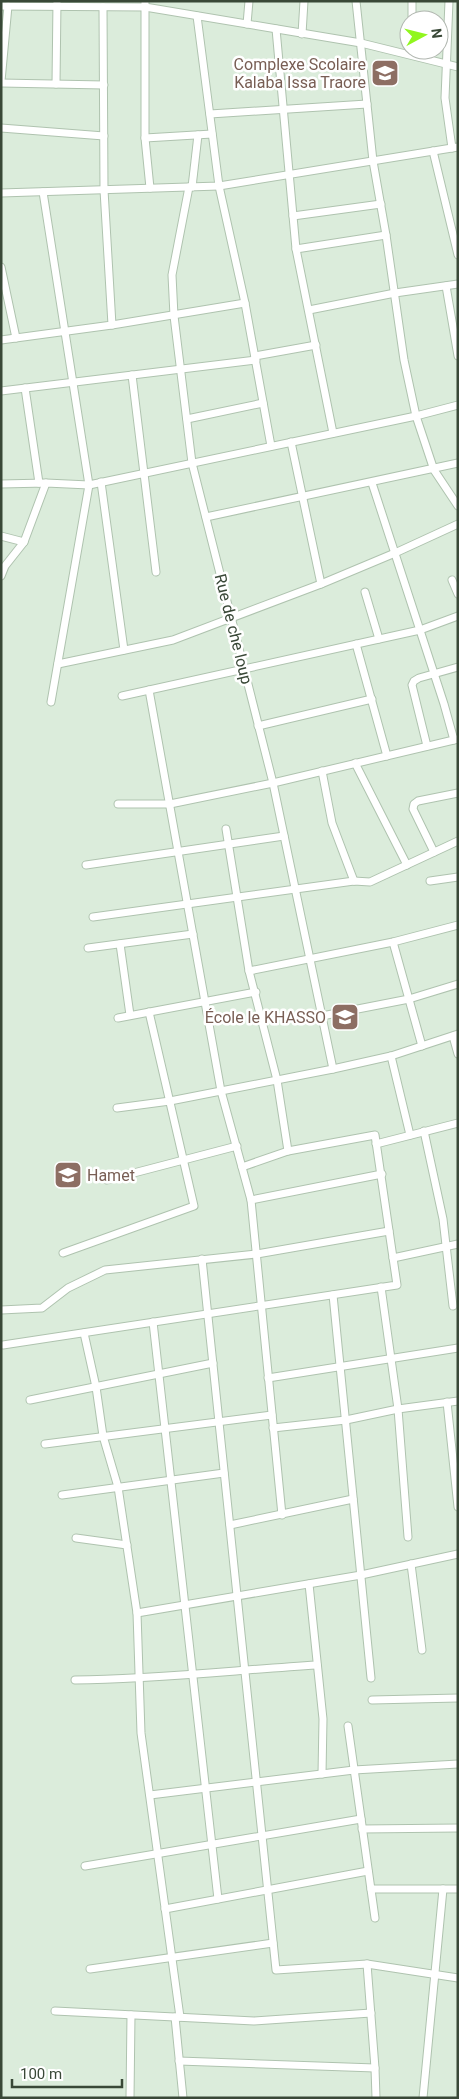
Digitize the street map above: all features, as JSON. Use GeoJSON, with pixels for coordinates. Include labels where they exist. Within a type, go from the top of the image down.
{"type":"FeatureCollection","features":[{"type":"Feature","properties":{"kind":"street"},"geometry":{"type":"LineString","coordinates":[[247,24],[249,1]]}},
{"type":"Feature","properties":{"kind":"street"},"geometry":{"type":"LineString","coordinates":[[302,34],[304,1]]}},
{"type":"Feature","properties":{"kind":"street"},"geometry":{"type":"LineString","coordinates":[[356,1],[373,161],[404,360],[416,416],[434,470],[458,506]]}},
{"type":"Feature","properties":{"kind":"street"},"geometry":{"type":"LineString","coordinates":[[1,193],[219,186],[455,147],[446,98],[449,1]]}},
{"type":"Feature","properties":{"kind":"street"},"geometry":{"type":"LineString","coordinates":[[104,85],[1,82],[10,5],[57,4],[103,7],[145,4],[197,16],[399,50]]}},
{"type":"Feature","properties":{"kind":"street"},"geometry":{"type":"LineString","coordinates":[[56,84],[57,4]]}},
{"type":"Feature","properties":{"kind":"street"},"geometry":{"type":"LineString","coordinates":[[145,4],[145,138],[150,188]]}},
{"type":"Feature","properties":{"kind":"street"},"geometry":{"type":"LineString","coordinates":[[103,7],[104,190],[112,325]]}},
{"type":"Feature","properties":{"kind":"street"},"geometry":{"type":"LineString","coordinates":[[197,16],[219,186],[246,303],[271,446]]}},
{"type":"Feature","properties":{"kind":"street"},"geometry":{"type":"LineString","coordinates":[[276,29],[296,249],[333,433]]}},
{"type":"Feature","properties":{"kind":"street"},"geometry":{"type":"LineString","coordinates":[[433,60],[458,67]]}},
{"type":"Feature","properties":{"kind":"street"},"geometry":{"type":"LineString","coordinates":[[210,114],[367,104]]}},
{"type":"Feature","properties":{"kind":"street"},"geometry":{"type":"LineString","coordinates":[[1,128],[104,136]]}},
{"type":"Feature","properties":{"kind":"street"},"geometry":{"type":"LineString","coordinates":[[145,138],[212,134]]}},
{"type":"Feature","properties":{"kind":"street","name":"Rue de che loup"},"geometry":{"type":"LineString","coordinates":[[198,135],[190,187],[172,275],[174,316],[192,463],[273,783],[333,1069]]}},
{"type":"Feature","properties":{"kind":"street"},"geometry":{"type":"LineString","coordinates":[[433,151],[458,255]]}},
{"type":"Feature","properties":{"kind":"street"},"geometry":{"type":"LineString","coordinates":[[43,192],[89,485],[51,702]]}},
{"type":"Feature","properties":{"kind":"street"},"geometry":{"type":"LineString","coordinates":[[293,216],[381,204]]}},
{"type":"Feature","properties":{"kind":"street"},"geometry":{"type":"LineString","coordinates":[[296,249],[386,235]]}},
{"type":"Feature","properties":{"kind":"street"},"geometry":{"type":"LineString","coordinates":[[1,268],[16,338]]}},
{"type":"Feature","properties":{"kind":"street"},"geometry":{"type":"LineString","coordinates":[[309,310],[395,293],[458,284]]}},
{"type":"Feature","properties":{"kind":"street"},"geometry":{"type":"LineString","coordinates":[[446,286],[458,356]]}},
{"type":"Feature","properties":{"kind":"street"},"geometry":{"type":"LineString","coordinates":[[1,340],[174,316],[246,303]]}},
{"type":"Feature","properties":{"kind":"street"},"geometry":{"type":"LineString","coordinates":[[1,391],[180,369],[255,358],[316,345]]}},
{"type":"Feature","properties":{"kind":"street"},"geometry":{"type":"LineString","coordinates":[[132,375],[156,572]]}},
{"type":"Feature","properties":{"kind":"street"},"geometry":{"type":"LineString","coordinates":[[1,576],[3,566],[24,542],[42,483],[24,388]]}},
{"type":"Feature","properties":{"kind":"street"},"geometry":{"type":"LineString","coordinates":[[187,419],[263,402]]}},
{"type":"Feature","properties":{"kind":"street"},"geometry":{"type":"LineString","coordinates":[[1,484],[89,485],[416,416],[458,405]]}},
{"type":"Feature","properties":{"kind":"street"},"geometry":{"type":"LineString","coordinates":[[291,442],[321,584]]}},
{"type":"Feature","properties":{"kind":"street"},"geometry":{"type":"LineString","coordinates":[[206,517],[458,464]]}},
{"type":"Feature","properties":{"kind":"street"},"geometry":{"type":"LineString","coordinates":[[101,482],[124,650]]}},
{"type":"Feature","properties":{"kind":"street"},"geometry":{"type":"LineString","coordinates":[[118,804],[170,804],[273,783],[456,739],[372,483]]}},
{"type":"Feature","properties":{"kind":"street"},"geometry":{"type":"LineString","coordinates":[[58,664],[173,640],[321,584],[458,524]]}},
{"type":"Feature","properties":{"kind":"street"},"geometry":{"type":"LineString","coordinates":[[1,536],[24,542]]}},
{"type":"Feature","properties":{"kind":"street"},"geometry":{"type":"LineString","coordinates":[[452,580],[458,594]]}},
{"type":"Feature","properties":{"kind":"street"},"geometry":{"type":"LineString","coordinates":[[365,592],[379,639]]}},
{"type":"Feature","properties":{"kind":"street"},"geometry":{"type":"LineString","coordinates":[[122,696],[420,630],[458,616]]}},
{"type":"Feature","properties":{"kind":"street"},"geometry":{"type":"LineString","coordinates":[[356,644],[387,756]]}},
{"type":"Feature","properties":{"kind":"street"},"geometry":{"type":"LineString","coordinates":[[427,746],[412,685],[419,678],[458,667]]}},
{"type":"Feature","properties":{"kind":"street"},"geometry":{"type":"LineString","coordinates":[[149,690],[221,1091],[252,1200],[282,1515]]}},
{"type":"Feature","properties":{"kind":"street"},"geometry":{"type":"LineString","coordinates":[[258,726],[372,699]]}},
{"type":"Feature","properties":{"kind":"street"},"geometry":{"type":"LineString","coordinates":[[355,763],[407,865]]}},
{"type":"Feature","properties":{"kind":"street"},"geometry":{"type":"LineString","coordinates":[[322,771],[332,823],[354,881]]}},
{"type":"Feature","properties":{"kind":"street"},"geometry":{"type":"LineString","coordinates":[[434,852],[413,809],[414,804],[418,801],[458,793]]}},
{"type":"Feature","properties":{"kind":"street"},"geometry":{"type":"LineString","coordinates":[[226,829],[249,971],[256,992],[277,1080],[288,1151]]}},
{"type":"Feature","properties":{"kind":"street"},"geometry":{"type":"LineString","coordinates":[[86,865],[284,836]]}},
{"type":"Feature","properties":{"kind":"street"},"geometry":{"type":"LineString","coordinates":[[93,917],[354,881],[370,882],[458,841]]}},
{"type":"Feature","properties":{"kind":"street"},"geometry":{"type":"LineString","coordinates":[[430,881],[458,876]]}},
{"type":"Feature","properties":{"kind":"street"},"geometry":{"type":"LineString","coordinates":[[249,971],[393,942],[458,925]]}},
{"type":"Feature","properties":{"kind":"street"},"geometry":{"type":"LineString","coordinates":[[88,948],[193,934]]}},
{"type":"Feature","properties":{"kind":"street"},"geometry":{"type":"LineString","coordinates":[[393,942],[422,1046]]}},
{"type":"Feature","properties":{"kind":"street"},"geometry":{"type":"LineString","coordinates":[[120,944],[130,1015]]}},
{"type":"Feature","properties":{"kind":"street"},"geometry":{"type":"LineString","coordinates":[[322,1016],[409,999],[458,984]]}},
{"type":"Feature","properties":{"kind":"street"},"geometry":{"type":"LineString","coordinates":[[118,1018],[256,992]]}},
{"type":"Feature","properties":{"kind":"street"},"geometry":{"type":"LineString","coordinates":[[63,1253],[194,1206],[149,1012]]}},
{"type":"Feature","properties":{"kind":"street"},"geometry":{"type":"LineString","coordinates":[[117,1108],[170,1101],[333,1069],[391,1056],[455,1035],[458,1054]]}},
{"type":"Feature","properties":{"kind":"street"},"geometry":{"type":"LineString","coordinates":[[391,1056],[410,1135]]}},
{"type":"Feature","properties":{"kind":"street"},"geometry":{"type":"LineString","coordinates":[[376,1144],[458,1123]]}},
{"type":"Feature","properties":{"kind":"street"},"geometry":{"type":"LineString","coordinates":[[424,1132],[443,1219],[453,1306]]}},
{"type":"Feature","properties":{"kind":"street"},"geometry":{"type":"LineString","coordinates":[[3,1346],[397,1285],[375,1135],[288,1151],[242,1167]]}},
{"type":"Feature","properties":{"kind":"street"},"geometry":{"type":"LineString","coordinates":[[107,1180],[236,1146]]}},
{"type":"Feature","properties":{"kind":"street"},"geometry":{"type":"LineString","coordinates":[[252,1200],[382,1174]]}},
{"type":"Feature","properties":{"kind":"street"},"geometry":{"type":"LineString","coordinates":[[1,1310],[42,1308],[68,1288],[105,1270],[257,1254],[389,1231]]}},
{"type":"Feature","properties":{"kind":"street"},"geometry":{"type":"LineString","coordinates":[[393,1258],[458,1244]]}},
{"type":"Feature","properties":{"kind":"street"},"geometry":{"type":"LineString","coordinates":[[202,1259],[276,1970],[367,1964],[458,1978]]}},
{"type":"Feature","properties":{"kind":"street"},"geometry":{"type":"LineString","coordinates":[[381,1287],[398,1409],[408,1537]]}},
{"type":"Feature","properties":{"kind":"street"},"geometry":{"type":"LineString","coordinates":[[333,1294],[371,1678]]}},
{"type":"Feature","properties":{"kind":"street"},"geometry":{"type":"LineString","coordinates":[[153,1322],[218,1899]]}},
{"type":"Feature","properties":{"kind":"street"},"geometry":{"type":"LineString","coordinates":[[84,1333],[96,1387],[103,1436],[118,1487],[137,1612],[141,1732],[172,1958],[178,2017],[182,2098]]}},
{"type":"Feature","properties":{"kind":"street"},"geometry":{"type":"LineString","coordinates":[[268,1378],[458,1348]]}},
{"type":"Feature","properties":{"kind":"street"},"geometry":{"type":"LineString","coordinates":[[30,1400],[213,1363]]}},
{"type":"Feature","properties":{"kind":"street"},"geometry":{"type":"LineString","coordinates":[[273,1428],[346,1420],[398,1409],[458,1401]]}},
{"type":"Feature","properties":{"kind":"street"},"geometry":{"type":"LineString","coordinates":[[447,1402],[458,1507]]}},
{"type":"Feature","properties":{"kind":"street"},"geometry":{"type":"LineString","coordinates":[[45,1444],[272,1415]]}},
{"type":"Feature","properties":{"kind":"street"},"geometry":{"type":"LineString","coordinates":[[62,1495],[224,1473]]}},
{"type":"Feature","properties":{"kind":"street"},"geometry":{"type":"LineString","coordinates":[[230,1525],[354,1499]]}},
{"type":"Feature","properties":{"kind":"street"},"geometry":{"type":"LineString","coordinates":[[76,1538],[127,1545]]}},
{"type":"Feature","properties":{"kind":"street"},"geometry":{"type":"LineString","coordinates":[[137,1612],[361,1575],[458,1554]]}},
{"type":"Feature","properties":{"kind":"street"},"geometry":{"type":"LineString","coordinates":[[411,1564],[422,1650]]}},
{"type":"Feature","properties":{"kind":"street"},"geometry":{"type":"LineString","coordinates":[[309,1584],[323,1719],[322,1774]]}},
{"type":"Feature","properties":{"kind":"street"},"geometry":{"type":"LineString","coordinates":[[75,1680],[139,1679],[244,1669],[317,1665]]}},
{"type":"Feature","properties":{"kind":"street"},"geometry":{"type":"LineString","coordinates":[[372,1700],[458,1698]]}},
{"type":"Feature","properties":{"kind":"street"},"geometry":{"type":"LineString","coordinates":[[348,1726],[375,1918]]}},
{"type":"Feature","properties":{"kind":"street"},"geometry":{"type":"LineString","coordinates":[[150,1795],[354,1770],[458,1764]]}},
{"type":"Feature","properties":{"kind":"street"},"geometry":{"type":"LineString","coordinates":[[85,1866],[361,1820]]}},
{"type":"Feature","properties":{"kind":"street"},"geometry":{"type":"LineString","coordinates":[[362,1829],[458,1828]]}},
{"type":"Feature","properties":{"kind":"street"},"geometry":{"type":"LineString","coordinates":[[165,1909],[368,1870]]}},
{"type":"Feature","properties":{"kind":"street"},"geometry":{"type":"LineString","coordinates":[[371,1889],[458,1889]]}},
{"type":"Feature","properties":{"kind":"street"},"geometry":{"type":"LineString","coordinates":[[423,2098],[443,1889]]}},
{"type":"Feature","properties":{"kind":"street"},"geometry":{"type":"LineString","coordinates":[[90,1969],[273,1943]]}},
{"type":"Feature","properties":{"kind":"street"},"geometry":{"type":"LineString","coordinates":[[367,1964],[376,2068],[376,2098]]}},
{"type":"Feature","properties":{"kind":"street"},"geometry":{"type":"LineString","coordinates":[[55,2011],[254,2021],[371,2013]]}},
{"type":"Feature","properties":{"kind":"street"},"geometry":{"type":"LineString","coordinates":[[130,2098],[131,2015]]}},
{"type":"Feature","properties":{"kind":"street"},"geometry":{"type":"LineString","coordinates":[[179,2060],[376,2068]]}},
{"type":"Feature","properties":{"kind":"shaded area"},"geometry":{"type":"Polygon","coordinates":[[[1,1],[458,1],[458,2098],[1,2098],[1,1]]]}},
{"type":"Feature","properties":{"kind":"place","name":"Complexe Scolaire Kalaba Issa Traore"},"geometry":{"type":"Point","coordinates":[385,73]}},
{"type":"Feature","properties":{"kind":"place","name":"École le KHASSO"},"geometry":{"type":"Point","coordinates":[345,1017]}},
{"type":"Feature","properties":{"kind":"place","name":"Hamet"},"geometry":{"type":"Point","coordinates":[68,1175]}}]}
